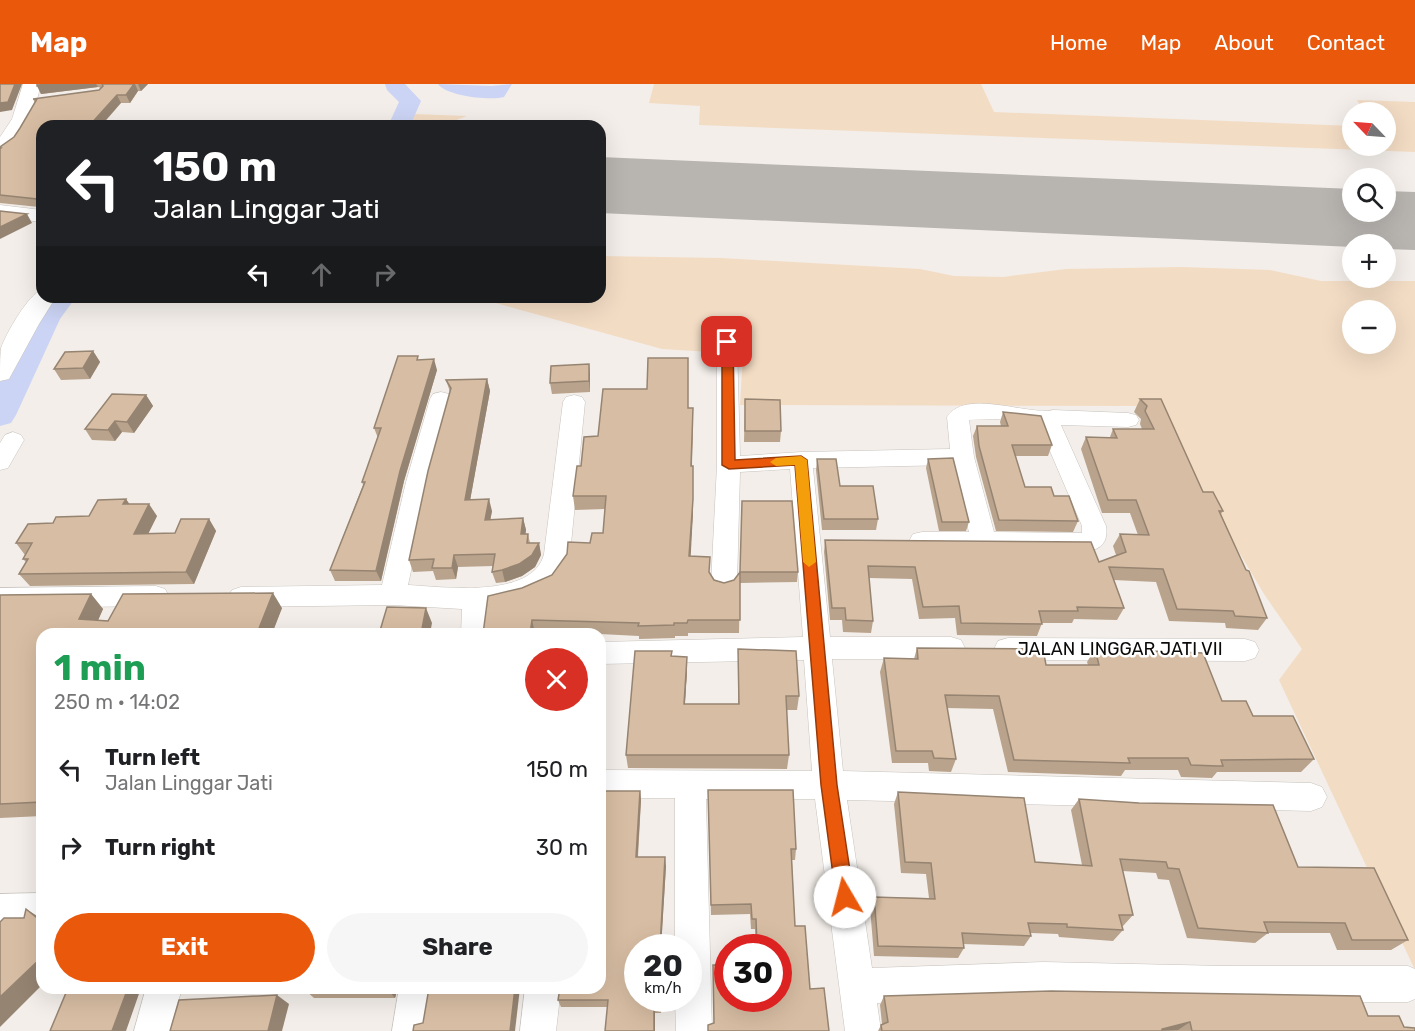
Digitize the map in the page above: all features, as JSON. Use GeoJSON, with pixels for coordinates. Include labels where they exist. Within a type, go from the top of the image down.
{"type":"FeatureCollection","features":[{"type":"Feature","properties":{"kind":"street"},"geometry":{"type":"LineString","coordinates":[[0,148],[14,135],[24,119],[29,93],[47,99]]}},
{"type":"Feature","properties":{"kind":"street"},"geometry":{"type":"LineString","coordinates":[[0,211],[36,215]]}},
{"type":"Feature","properties":{"kind":"street"},"geometry":{"type":"LineString","coordinates":[[0,373],[39,303]]}},
{"type":"Feature","properties":{"kind":"street"},"geometry":{"type":"LineString","coordinates":[[724,584],[729,465],[727,342]]}},
{"type":"Feature","properties":{"kind":"street"},"geometry":{"type":"LineString","coordinates":[[393,595],[418,482],[441,399]]}},
{"type":"Feature","properties":{"kind":"street"},"geometry":{"type":"LineString","coordinates":[[219,597],[393,595],[476,599],[536,585],[544,580],[554,566],[574,402]]}},
{"type":"Feature","properties":{"kind":"street"},"geometry":{"type":"LineString","coordinates":[[984,541],[962,457],[958,420],[962,413],[1128,420]]}},
{"type":"Feature","properties":{"kind":"street"},"geometry":{"type":"LineString","coordinates":[[902,541],[1087,543],[1094,539],[1094,526],[1049,418]]}},
{"type":"Feature","properties":{"kind":"street"},"geometry":{"type":"LineString","coordinates":[[0,462],[13,440]]}},
{"type":"Feature","properties":{"kind":"street"},"geometry":{"type":"LineString","coordinates":[[729,465],[801,460],[962,457]]}},
{"type":"Feature","properties":{"kind":"street"},"geometry":{"type":"LineString","coordinates":[[801,460],[820,541],[816,648],[829,785],[863,1031]]}},
{"type":"Feature","properties":{"kind":"street"},"geometry":{"type":"LineString","coordinates":[[111,625],[125,596]]}},
{"type":"Feature","properties":{"kind":"street"},"geometry":{"type":"LineString","coordinates":[[0,598],[184,596]]}},
{"type":"Feature","properties":{"kind":"street"},"geometry":{"type":"LineString","coordinates":[[474,628],[476,599]]}},
{"type":"Feature","properties":{"kind":"street","name":"JALAN LINGGAR JATI VII"},"geometry":{"type":"LineString","coordinates":[[606,653],[816,648],[1245,650]]}},
{"type":"Feature","properties":{"kind":"street"},"geometry":{"type":"LineString","coordinates":[[606,783],[690,786],[829,785],[1311,797]]}},
{"type":"Feature","properties":{"kind":"street"},"geometry":{"type":"LineString","coordinates":[[690,786],[694,1031]]}},
{"type":"Feature","properties":{"kind":"street"},"geometry":{"type":"LineString","coordinates":[[0,911],[36,910]]}},
{"type":"Feature","properties":{"kind":"street"},"geometry":{"type":"LineString","coordinates":[[858,986],[1043,980],[1225,984],[1408,984]]}},
{"type":"Feature","properties":{"kind":"street"},"geometry":{"type":"LineString","coordinates":[[152,1031],[162,994]]}},
{"type":"Feature","properties":{"kind":"street"},"geometry":{"type":"LineString","coordinates":[[410,1031],[416,994]]}},
{"type":"Feature","properties":{"kind":"street"},"geometry":{"type":"LineString","coordinates":[[538,1031],[542,994]]}},
{"type":"Feature","properties":{"kind":"shaded area"},"geometry":{"type":"Polygon","coordinates":[[[654,84],[981,84],[994,112],[1342,126],[1342,149],[699,125],[700,106],[649,103],[654,84]]]}},
{"type":"Feature","properties":{"kind":"shaded area"},"geometry":{"type":"Polygon","coordinates":[[[1357,100],[1415,102],[1415,152],[1396,151],[1396,102],[1358,102],[1357,100]]]}},
{"type":"Feature","properties":{"kind":"shaded area"},"geometry":{"type":"Polygon","coordinates":[[[415,114],[467,116],[456,120],[411,120],[415,114]]]}},
{"type":"Feature","properties":{"kind":"shaded area"},"geometry":{"type":"Polygon","coordinates":[[[606,256],[721,258],[920,269],[954,276],[1003,277],[1066,269],[1181,267],[1270,270],[1321,281],[1342,281],[1342,288],[1396,288],[1396,281],[1415,281],[1415,970],[1279,680],[1302,649],[1264,594],[1152,406],[740,405],[743,354],[662,349],[496,303],[606,303],[606,256]]]}},
{"type":"Feature","properties":{"kind":"building"},"geometry":{"type":"Polygon","coordinates":[[[0,84],[15,84],[8,102],[0,103],[0,84]]]}},
{"type":"Feature","properties":{"kind":"building"},"geometry":{"type":"Polygon","coordinates":[[[102,84],[134,84],[126,95],[117,95],[94,120],[36,120],[36,199],[0,195],[0,147],[14,137],[37,99],[33,99],[99,90],[102,84]]]}},
{"type":"Feature","properties":{"kind":"building"},"geometry":{"type":"Polygon","coordinates":[[[0,211],[27,214],[0,227],[0,211]]]}},
{"type":"Feature","properties":{"kind":"building"},"geometry":{"type":"Polygon","coordinates":[[[93,351],[83,368],[54,369],[65,352],[93,351]]]}},
{"type":"Feature","properties":{"kind":"building"},"geometry":{"type":"Polygon","coordinates":[[[398,356],[418,356],[417,360],[434,359],[400,471],[376,571],[330,570],[365,482],[362,482],[381,428],[374,428],[398,356]]]}},
{"type":"Feature","properties":{"kind":"building"},"geometry":{"type":"Polygon","coordinates":[[[648,358],[688,358],[688,408],[693,408],[691,466],[693,466],[693,499],[689,556],[710,557],[709,572],[714,580],[724,583],[734,580],[740,572],[740,620],[688,620],[687,623],[674,623],[674,625],[638,626],[639,623],[532,620],[531,628],[484,628],[488,596],[522,588],[552,575],[567,554],[568,542],[590,543],[592,533],[603,533],[606,496],[573,496],[577,466],[581,466],[584,437],[598,436],[603,389],[647,389],[648,358]]]}},
{"type":"Feature","properties":{"kind":"building"},"geometry":{"type":"Polygon","coordinates":[[[589,364],[589,381],[550,383],[551,366],[589,364]]]}},
{"type":"Feature","properties":{"kind":"building"},"geometry":{"type":"Polygon","coordinates":[[[487,379],[465,500],[489,499],[485,520],[523,518],[521,534],[528,534],[527,543],[539,543],[532,555],[519,564],[492,572],[495,554],[454,555],[452,568],[432,568],[434,559],[409,560],[428,471],[451,388],[446,380],[487,379]]]}},
{"type":"Feature","properties":{"kind":"building"},"geometry":{"type":"Polygon","coordinates":[[[112,394],[146,395],[127,422],[115,421],[108,430],[85,429],[112,394]]]}},
{"type":"Feature","properties":{"kind":"building"},"geometry":{"type":"Polygon","coordinates":[[[745,399],[780,400],[781,431],[745,431],[745,399]]]}},
{"type":"Feature","properties":{"kind":"building"},"geometry":{"type":"Polygon","coordinates":[[[1140,399],[1161,399],[1203,492],[1213,492],[1223,511],[1219,511],[1246,570],[1249,571],[1267,618],[1235,616],[1233,611],[1177,609],[1163,569],[1109,567],[1124,608],[1077,607],[1078,611],[1039,611],[1042,624],[961,623],[959,606],[923,607],[915,567],[868,566],[873,621],[846,620],[845,608],[832,608],[825,540],[1091,542],[1099,562],[1126,552],[1120,534],[1149,535],[1136,500],[1108,500],[1086,437],[1117,438],[1113,429],[1154,429],[1145,411],[1147,406],[1140,399]]]}},
{"type":"Feature","properties":{"kind":"building"},"geometry":{"type":"Polygon","coordinates":[[[1003,412],[1041,416],[1052,445],[1012,445],[1025,487],[1051,487],[1054,496],[1069,496],[1078,521],[999,520],[979,446],[977,426],[1008,426],[1003,412]]]}},
{"type":"Feature","properties":{"kind":"building"},"geometry":{"type":"Polygon","coordinates":[[[953,458],[969,522],[942,522],[928,459],[953,458]]]}},
{"type":"Feature","properties":{"kind":"building"},"geometry":{"type":"Polygon","coordinates":[[[817,459],[836,459],[840,486],[873,486],[878,519],[824,519],[817,459]]]}},
{"type":"Feature","properties":{"kind":"building"},"geometry":{"type":"Polygon","coordinates":[[[126,499],[123,504],[149,504],[134,534],[175,533],[181,519],[209,519],[186,572],[19,574],[28,559],[23,559],[32,543],[16,543],[28,524],[53,523],[56,517],[89,516],[98,500],[126,499]]]}},
{"type":"Feature","properties":{"kind":"building"},"geometry":{"type":"Polygon","coordinates":[[[742,501],[792,501],[798,572],[740,572],[742,501]]]}},
{"type":"Feature","properties":{"kind":"building"},"geometry":{"type":"Polygon","coordinates":[[[273,593],[259,628],[36,628],[36,802],[0,804],[0,595],[91,594],[79,619],[108,621],[123,594],[273,593]]]}},
{"type":"Feature","properties":{"kind":"building"},"geometry":{"type":"Polygon","coordinates":[[[387,607],[426,608],[422,628],[381,628],[387,607]]]}},
{"type":"Feature","properties":{"kind":"building"},"geometry":{"type":"Polygon","coordinates":[[[917,648],[1043,649],[1046,665],[1099,665],[1095,649],[1203,653],[1222,701],[1246,701],[1253,716],[1293,716],[1314,759],[1221,760],[1223,766],[1191,765],[1188,758],[1128,758],[1130,763],[1014,760],[999,696],[945,695],[956,759],[934,758],[932,751],[896,751],[884,658],[918,659],[917,648]]]}},
{"type":"Feature","properties":{"kind":"building"},"geometry":{"type":"Polygon","coordinates":[[[738,649],[796,651],[799,696],[786,696],[789,755],[626,755],[635,651],[672,651],[671,656],[687,657],[684,704],[739,704],[738,649]]]}},
{"type":"Feature","properties":{"kind":"building"},"geometry":{"type":"Polygon","coordinates":[[[708,790],[793,790],[796,849],[791,849],[795,926],[805,926],[810,989],[824,988],[829,1031],[708,1031],[708,1025],[714,1023],[713,965],[714,1012],[792,1012],[792,934],[757,934],[756,919],[752,919],[751,904],[711,905],[708,790]]]}},
{"type":"Feature","properties":{"kind":"building"},"geometry":{"type":"Polygon","coordinates":[[[606,791],[640,791],[636,857],[665,857],[661,934],[624,934],[624,1012],[654,1012],[654,1031],[605,1031],[608,1000],[558,1000],[559,994],[606,994],[606,791]]]}},
{"type":"Feature","properties":{"kind":"building"},"geometry":{"type":"Polygon","coordinates":[[[898,792],[1024,798],[1035,862],[1092,866],[1079,799],[1139,803],[1273,805],[1298,867],[1374,868],[1408,940],[1352,940],[1345,923],[1264,922],[1268,933],[1198,928],[1179,869],[1168,868],[1166,862],[1120,859],[1133,915],[1119,915],[1123,930],[1067,927],[1067,924],[1028,923],[1031,936],[962,933],[964,948],[878,946],[874,897],[935,899],[931,863],[905,862],[898,792]]]}},
{"type":"Feature","properties":{"kind":"building"},"geometry":{"type":"Polygon","coordinates":[[[26,909],[36,917],[36,963],[0,997],[0,922],[4,918],[24,918],[26,909]]]}},
{"type":"Feature","properties":{"kind":"building"},"geometry":{"type":"Polygon","coordinates":[[[1051,991],[1360,996],[1368,1016],[1399,1016],[1404,1027],[1415,1028],[1415,1031],[1192,1031],[1190,1022],[1162,1029],[1162,1031],[882,1031],[881,1025],[888,1022],[884,996],[1051,991]]]}},
{"type":"Feature","properties":{"kind":"building"},"geometry":{"type":"Polygon","coordinates":[[[65,994],[126,994],[112,1031],[50,1031],[65,994]]]}},
{"type":"Feature","properties":{"kind":"building"},"geometry":{"type":"Polygon","coordinates":[[[428,994],[514,994],[510,1031],[413,1031],[414,1025],[423,1023],[428,994]]]}},
{"type":"Feature","properties":{"kind":"building"},"geometry":{"type":"Polygon","coordinates":[[[277,995],[268,1031],[170,1031],[179,1000],[277,995]]]}},
{"type":"Feature","properties":{"kind":"waterway"},"geometry":{"type":"LineString","coordinates":[[395,84],[394,86],[410,101],[402,120]]}},
{"type":"Feature","properties":{"kind":"waterway"},"geometry":{"type":"LineString","coordinates":[[448,84],[497,93],[502,84]]}},
{"type":"Feature","properties":{"kind":"waterway"},"geometry":{"type":"LineString","coordinates":[[0,415],[46,317],[57,303]]}},
{"type":"Feature","properties":{"kind":"runway"},"geometry":{"type":"LineString","coordinates":[[606,185],[1415,221]]}},
{"type":"Feature","properties":{"kind":"slow traffic"},"geometry":{"type":"LineString","coordinates":[[776,462],[801,460],[809,562]]}},
{"type":"Feature","properties":{"kind":"route"},"geometry":{"type":"LineString","coordinates":[[727,342],[729,465],[801,460],[829,785],[845,897]]}}]}
